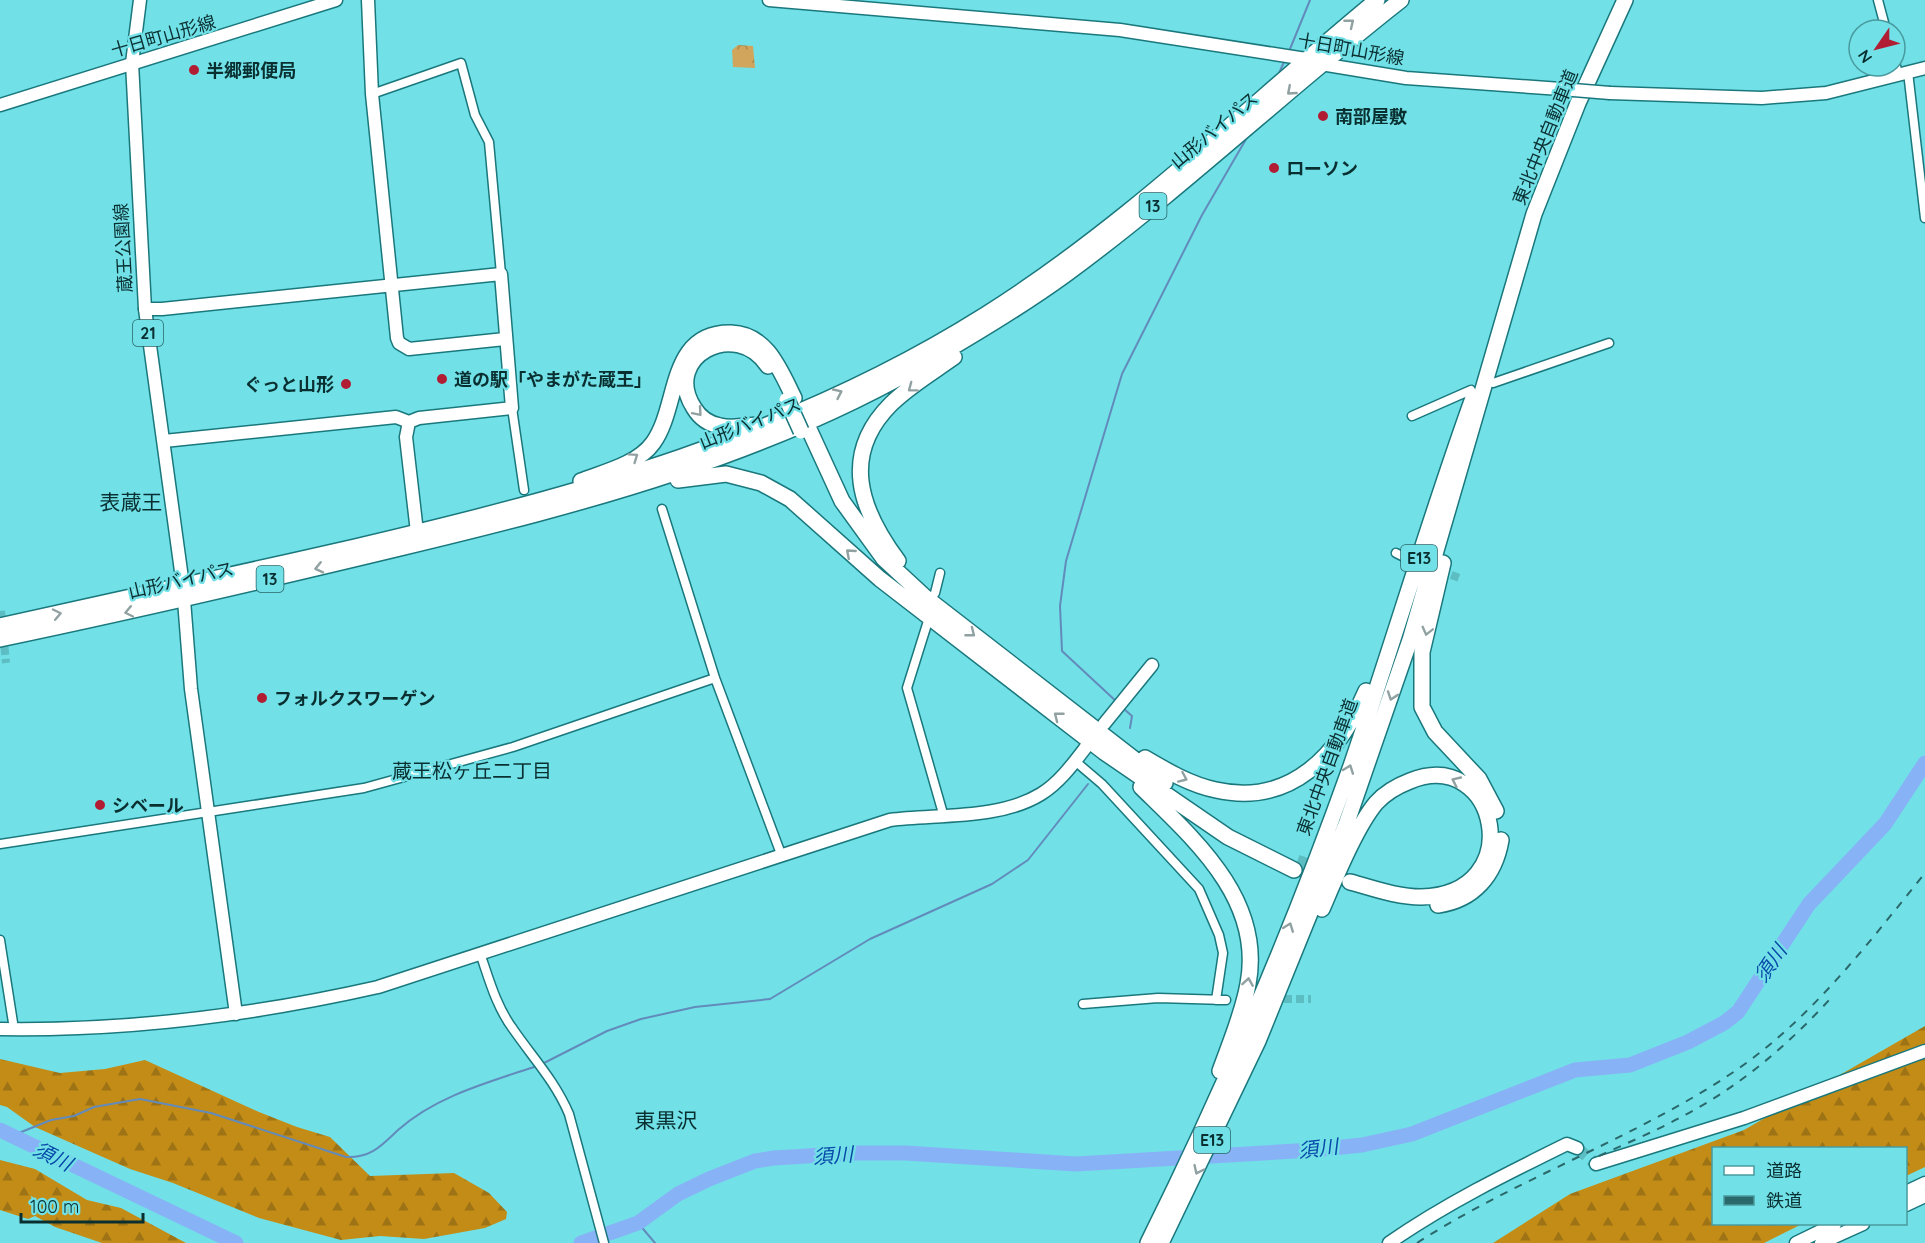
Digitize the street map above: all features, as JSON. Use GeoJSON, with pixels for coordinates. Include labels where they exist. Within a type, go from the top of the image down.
{"type":"FeatureCollection","features":[{"type":"Feature","properties":{"kind":"highway","name":"山形バイパス"},"geometry":{"type":"LineString","coordinates":[[0,639],[483,517],[627,477],[691,456],[770,424],[934,346],[1057,266],[1184,166],[1377,0]]}},
{"type":"Feature","properties":{"kind":"highway","name":"山形バイパス"},"geometry":{"type":"LineString","coordinates":[[0,626],[184,593],[539,514],[695,466],[790,429],[914,370],[1043,290],[1202,167],[1321,64],[1401,0]]}},
{"type":"Feature","properties":{"kind":"highway","name":"東北中央自動車道"},"geometry":{"type":"LineString","coordinates":[[1156,1240],[1227,1109],[1280,952],[1350,767],[1459,436],[1511,292],[1553,164],[1625,0]]}},
{"type":"Feature","properties":{"kind":"highway"},"geometry":{"type":"LineString","coordinates":[[930,595],[887,546],[868,511],[860,483],[860,459],[865,439],[892,403],[1043,290]]}},
{"type":"Feature","properties":{"kind":"highway","name":"東北中央自動車道"},"geometry":{"type":"LineString","coordinates":[[1156,1240],[1171,1195],[1250,1040],[1347,822],[1410,640],[1511,292]]}},
{"type":"Feature","properties":{"kind":"highway"},"geometry":{"type":"LineString","coordinates":[[483,517],[622,465],[652,445],[661,430],[676,375],[685,357],[697,344],[710,336],[733,333],[758,341],[768,350],[846,520],[887,573],[928,618]]}},
{"type":"Feature","properties":{"kind":"highway"},"geometry":{"type":"LineString","coordinates":[[770,424],[731,428],[710,423],[698,415],[688,400],[685,383],[689,368],[699,354],[715,344],[736,344],[751,350],[763,358],[791,399]]}},
{"type":"Feature","properties":{"kind":"highway"},"geometry":{"type":"LineString","coordinates":[[1250,1040],[1324,905],[1365,820],[1376,803],[1397,786],[1421,776],[1445,776],[1469,787],[1485,807],[1492,828],[1491,850],[1480,871],[1463,887],[1442,894],[1421,897],[1347,885],[1407,904],[1440,905],[1465,898],[1484,881],[1497,861],[1502,835],[1495,806],[1479,779],[1435,732],[1422,707],[1420,676],[1422,652],[1483,388]]}},
{"type":"Feature","properties":{"kind":"highway"},"geometry":{"type":"LineString","coordinates":[[804,429],[842,501],[862,532],[884,559],[930,595],[1109,747],[1213,861],[1232,888],[1245,920],[1250,951],[1250,1040]]}},
{"type":"Feature","properties":{"kind":"highway"},"geometry":{"type":"LineString","coordinates":[[1109,747],[1198,785],[1233,792],[1264,791],[1282,785],[1305,774],[1329,754],[1353,720],[1372,675],[1430,503],[1459,436]]}},
{"type":"Feature","properties":{"kind":"highway"},"geometry":{"type":"LineString","coordinates":[[539,514],[570,512],[682,479],[726,474],[761,483],[790,499],[880,579],[928,618],[1109,747],[1195,805],[1296,866]]}},
{"type":"Feature","properties":{"kind":"street","name":"蔵王公園線"},"geometry":{"type":"LineString","coordinates":[[140,0],[132,63],[145,309],[184,593],[191,689],[236,1014]]}},
{"type":"Feature","properties":{"kind":"street","name":"十日町山形線"},"geometry":{"type":"LineString","coordinates":[[0,105],[240,32],[336,0]]}},
{"type":"Feature","properties":{"kind":"street"},"geometry":{"type":"LineString","coordinates":[[368,0],[372,94],[397,338],[403,347],[409,349],[505,339]]}},
{"type":"Feature","properties":{"kind":"street","name":"十日町山形線"},"geometry":{"type":"LineString","coordinates":[[769,0],[1120,30],[1306,59],[1321,64],[1406,78],[1610,93],[1762,98],[1826,93],[1872,78]]}},
{"type":"Feature","properties":{"kind":"street"},"geometry":{"type":"LineString","coordinates":[[1878,0],[1883,18]]}},
{"type":"Feature","properties":{"kind":"street"},"geometry":{"type":"LineString","coordinates":[[372,94],[461,63],[474,115],[489,142],[505,339],[524,490]]}},
{"type":"Feature","properties":{"kind":"street","name":"十日町山形線"},"geometry":{"type":"LineString","coordinates":[[1907,69],[1925,68]]}},
{"type":"Feature","properties":{"kind":"street"},"geometry":{"type":"LineString","coordinates":[[1902,78],[1925,218]]}},
{"type":"Feature","properties":{"kind":"street"},"geometry":{"type":"LineString","coordinates":[[145,309],[501,274]]}},
{"type":"Feature","properties":{"kind":"street"},"geometry":{"type":"LineString","coordinates":[[1412,416],[1610,343]]}},
{"type":"Feature","properties":{"kind":"street"},"geometry":{"type":"LineString","coordinates":[[164,441],[396,417],[410,422],[512,408]]}},
{"type":"Feature","properties":{"kind":"street"},"geometry":{"type":"LineString","coordinates":[[410,422],[406,437],[417,532]]}},
{"type":"Feature","properties":{"kind":"street"},"geometry":{"type":"LineString","coordinates":[[662,508],[715,678],[781,854]]}},
{"type":"Feature","properties":{"kind":"street"},"geometry":{"type":"LineString","coordinates":[[1396,553],[1408,559]]}},
{"type":"Feature","properties":{"kind":"street"},"geometry":{"type":"LineString","coordinates":[[930,595],[940,573]]}},
{"type":"Feature","properties":{"kind":"street"},"geometry":{"type":"LineString","coordinates":[[928,618],[907,688],[944,817]]}},
{"type":"Feature","properties":{"kind":"street"},"geometry":{"type":"LineString","coordinates":[[1104,724],[1152,665]]}},
{"type":"Feature","properties":{"kind":"street"},"geometry":{"type":"LineString","coordinates":[[0,844],[364,788],[513,747],[715,678]]}},
{"type":"Feature","properties":{"kind":"street"},"geometry":{"type":"LineString","coordinates":[[0,1029],[180,1022],[317,1000],[378,987],[890,820],[923,816],[970,816],[1029,801],[1054,784],[1086,747]]}},
{"type":"Feature","properties":{"kind":"street"},"geometry":{"type":"LineString","coordinates":[[1075,761],[1102,784],[1199,889],[1220,934],[1222,953],[1216,1000]]}},
{"type":"Feature","properties":{"kind":"street"},"geometry":{"type":"LineString","coordinates":[[0,940],[14,1029]]}},
{"type":"Feature","properties":{"kind":"street"},"geometry":{"type":"LineString","coordinates":[[480,953],[495,999],[512,1029],[544,1069],[569,1114],[604,1243]]}},
{"type":"Feature","properties":{"kind":"street"},"geometry":{"type":"LineString","coordinates":[[1083,1004],[1158,998],[1226,1000]]}},
{"type":"Feature","properties":{"kind":"street"},"geometry":{"type":"LineString","coordinates":[[1596,1164],[1744,1118],[1925,1051]]}},
{"type":"Feature","properties":{"kind":"street"},"geometry":{"type":"LineString","coordinates":[[1389,1243],[1437,1212],[1528,1163],[1567,1144],[1577,1148]]}},
{"type":"Feature","properties":{"kind":"street"},"geometry":{"type":"LineString","coordinates":[[1907,1191],[1925,1183]]}},
{"type":"Feature","properties":{"kind":"street"},"geometry":{"type":"LineString","coordinates":[[1907,1204],[1925,1196]]}},
{"type":"Feature","properties":{"kind":"street"},"geometry":{"type":"LineString","coordinates":[[1796,1243],[1832,1225]]}},
{"type":"Feature","properties":{"kind":"street"},"geometry":{"type":"LineString","coordinates":[[1821,1243],[1861,1225]]}},
{"type":"Feature","properties":{"kind":"green space"},"geometry":{"type":"Polygon","coordinates":[[[738,45],[753,46],[755,68],[733,67],[732,50],[738,45]]]}},
{"type":"Feature","properties":{"kind":"green space"},"geometry":{"type":"Polygon","coordinates":[[[1925,1026],[1925,1167],[1907,1176],[1907,1147],[1712,1147],[1712,1225],[1800,1225],[1764,1243],[1493,1243],[1570,1194],[1744,1130],[1925,1026]]]}},
{"type":"Feature","properties":{"kind":"green space"},"geometry":{"type":"Polygon","coordinates":[[[0,1059],[60,1073],[105,1069],[145,1060],[259,1112],[330,1137],[370,1176],[454,1173],[489,1193],[507,1212],[506,1219],[485,1228],[424,1239],[380,1236],[341,1240],[259,1218],[173,1183],[130,1169],[35,1127],[7,1107],[0,1105],[0,1059]]]}},
{"type":"Feature","properties":{"kind":"green space"},"geometry":{"type":"Polygon","coordinates":[[[0,1160],[35,1169],[87,1200],[121,1208],[186,1243],[102,1243],[55,1227],[35,1216],[28,1219],[0,1210],[0,1160]]]}},
{"type":"Feature","properties":{"kind":"waterway"},"geometry":{"type":"LineString","coordinates":[[1290,49],[1310,0]]}},
{"type":"Feature","properties":{"kind":"waterway"},"geometry":{"type":"LineString","coordinates":[[1279,73],[1284,62]]}},
{"type":"Feature","properties":{"kind":"waterway"},"geometry":{"type":"LineString","coordinates":[[1118,703],[1062,651],[1060,606],[1066,561],[1122,374],[1202,215],[1249,134]]}},
{"type":"Feature","properties":{"kind":"waterway"},"geometry":{"type":"LineString","coordinates":[[1124,709],[1132,716],[1130,728]]}},
{"type":"Feature","properties":{"kind":"waterway","name":"須川"},"geometry":{"type":"LineString","coordinates":[[581,1243],[638,1223],[678,1194],[755,1161],[856,1153],[906,1153],[1076,1164],[1362,1145],[1412,1134],[1575,1070],[1630,1065],[1688,1042],[1724,1023],[1738,1012],[1809,904],[1885,824],[1925,763]]}},
{"type":"Feature","properties":{"kind":"waterway"},"geometry":{"type":"LineString","coordinates":[[542,1064],[607,1031],[641,1019],[695,1007],[770,999],[870,939],[992,884],[1028,860],[1088,784]]}},
{"type":"Feature","properties":{"kind":"waterway"},"geometry":{"type":"LineString","coordinates":[[9,1137],[51,1120],[74,1116],[94,1107],[140,1099],[211,1113],[346,1157],[355,1157],[375,1150],[413,1118],[446,1099],[482,1084],[537,1066]]}},
{"type":"Feature","properties":{"kind":"waterway","name":"須川"},"geometry":{"type":"LineString","coordinates":[[0,1130],[236,1243]]}},
{"type":"Feature","properties":{"kind":"waterway"},"geometry":{"type":"LineString","coordinates":[[638,1223],[655,1243]]}},
{"type":"Feature","properties":{"kind":"tunnel"},"geometry":{"type":"LineString","coordinates":[[1440,571],[1462,579]]}},
{"type":"Feature","properties":{"kind":"tunnel"},"geometry":{"type":"LineString","coordinates":[[1,611],[6,663]]}},
{"type":"Feature","properties":{"kind":"tunnel"},"geometry":{"type":"LineString","coordinates":[[1297,862],[1325,872]]}},
{"type":"Feature","properties":{"kind":"tunnel"},"geometry":{"type":"LineString","coordinates":[[1272,999],[1311,999]]}},
{"type":"Feature","properties":{"kind":"tunnel"},"geometry":{"type":"LineString","coordinates":[[1577,1148],[1596,1164]]}},
{"type":"Feature","properties":{"kind":"railway"},"geometry":{"type":"LineString","coordinates":[[1417,1243],[1494,1199],[1653,1120],[1729,1075],[1758,1054],[1811,1007],[1835,981],[1925,873]]}},
{"type":"Feature","properties":{"kind":"railway"},"geometry":{"type":"LineString","coordinates":[[1599,1156],[1652,1132],[1724,1092],[1780,1049],[1830,999]]}},
{"type":"Feature","properties":{"kind":"place","name":"半郷郵便局"},"geometry":{"type":"Point","coordinates":[194,70]}},
{"type":"Feature","properties":{"kind":"place","name":"南部屋敷"},"geometry":{"type":"Point","coordinates":[1323,116]}},
{"type":"Feature","properties":{"kind":"place","name":"ローソン"},"geometry":{"type":"Point","coordinates":[1274,168]}},
{"type":"Feature","properties":{"kind":"place","name":"道の駅「やまがた蔵王」"},"geometry":{"type":"Point","coordinates":[442,379]}},
{"type":"Feature","properties":{"kind":"place","name":"ぐっと山形"},"geometry":{"type":"Point","coordinates":[346,384]}},
{"type":"Feature","properties":{"kind":"place","name":"フォルクスワーゲン"},"geometry":{"type":"Point","coordinates":[262,698]}},
{"type":"Feature","properties":{"kind":"place","name":"シベール"},"geometry":{"type":"Point","coordinates":[100,805]}},
{"type":"Feature","properties":{"kind":"district","name":"表蔵王"},"geometry":{"type":"Point","coordinates":[131,502]}},
{"type":"Feature","properties":{"kind":"district","name":"蔵王松ヶ丘二丁目"},"geometry":{"type":"Point","coordinates":[472,770]}},
{"type":"Feature","properties":{"kind":"district","name":"東黒沢"},"geometry":{"type":"Point","coordinates":[666,1120]}}]}
